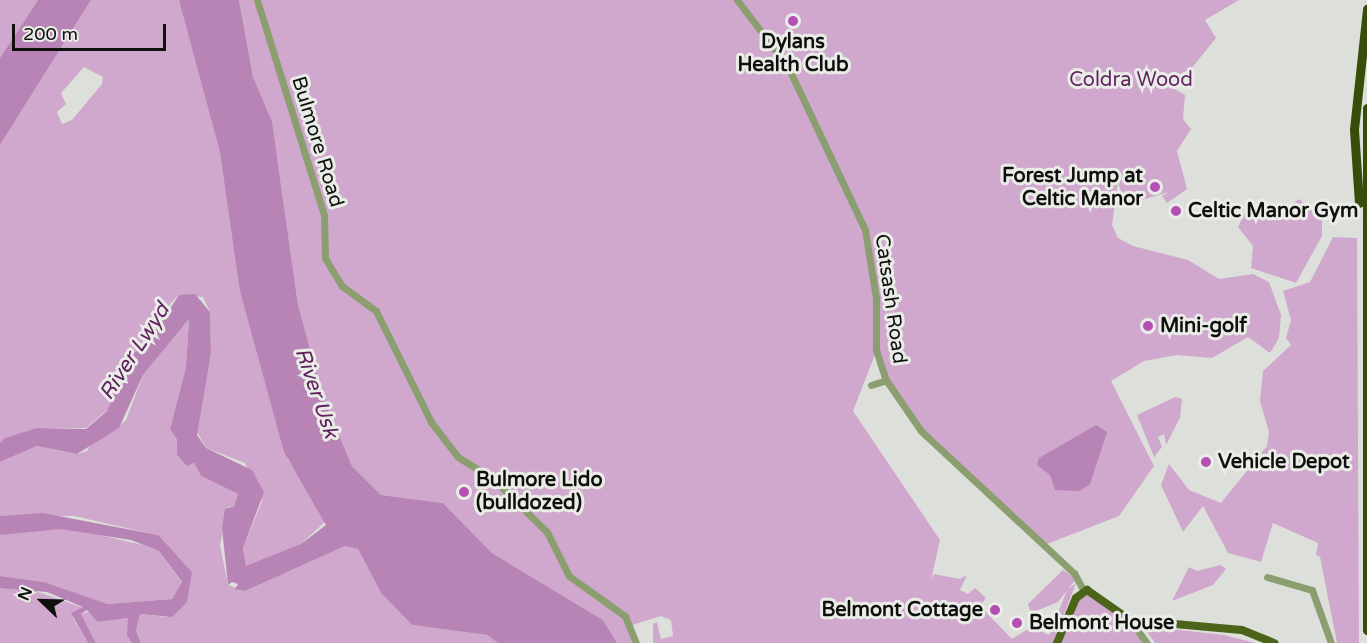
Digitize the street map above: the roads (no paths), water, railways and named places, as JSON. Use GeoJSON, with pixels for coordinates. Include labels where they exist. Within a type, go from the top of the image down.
{"type":"FeatureCollection","features":[{"type":"Feature","properties":{"kind":"highway"},"geometry":{"type":"LineString","coordinates":[[1364,250],[1354,129],[1367,9]]}},
{"type":"Feature","properties":{"kind":"highway"},"geometry":{"type":"LineString","coordinates":[[1367,108],[1364,250],[1367,630]]}},
{"type":"Feature","properties":{"kind":"main road"},"geometry":{"type":"LineString","coordinates":[[1057,643],[1084,591],[1093,591],[1130,620],[1242,630],[1274,643]]}},
{"type":"Feature","properties":{"kind":"street","name":"Bulmore Road"},"geometry":{"type":"LineString","coordinates":[[257,0],[324,215],[325,258],[342,286],[376,311],[431,422],[458,457],[492,478],[547,532],[569,576],[625,616],[636,643]]}},
{"type":"Feature","properties":{"kind":"street","name":"Catsash Road"},"geometry":{"type":"LineString","coordinates":[[737,0],[788,67],[865,230],[876,298],[876,351],[886,380],[921,431],[1074,573],[1084,591]]}},
{"type":"Feature","properties":{"kind":"street"},"geometry":{"type":"LineString","coordinates":[[871,385],[886,380]]}},
{"type":"Feature","properties":{"kind":"street"},"geometry":{"type":"LineString","coordinates":[[1267,577],[1312,590],[1331,643]]}},
{"type":"Feature","properties":{"kind":"street"},"geometry":{"type":"LineString","coordinates":[[1130,620],[1148,643]]}},
{"type":"Feature","properties":{"kind":"water"},"geometry":{"type":"Polygon","coordinates":[[[38,0],[91,0],[0,145],[0,58],[38,0]]]}},
{"type":"Feature","properties":{"kind":"water","name":"River Usk"},"geometry":{"type":"Polygon","coordinates":[[[179,0],[239,0],[253,77],[272,122],[298,305],[325,402],[352,466],[381,495],[443,503],[492,553],[603,620],[617,643],[498,643],[487,635],[412,625],[381,593],[358,549],[345,546],[245,591],[235,589],[238,584],[232,582],[228,585],[222,528],[225,509],[234,506],[238,494],[201,476],[194,463],[187,466],[177,455],[177,439],[170,429],[186,367],[189,319],[143,375],[119,428],[77,454],[37,446],[0,462],[0,443],[5,438],[37,428],[86,429],[107,411],[130,357],[152,336],[179,295],[195,294],[210,312],[211,353],[197,435],[206,448],[252,470],[264,492],[243,548],[246,566],[301,544],[326,525],[284,452],[240,291],[220,152],[179,0]]]}},
{"type":"Feature","properties":{"kind":"water"},"geometry":{"type":"Polygon","coordinates":[[[1096,425],[1107,432],[1090,484],[1080,491],[1055,490],[1050,475],[1037,465],[1039,458],[1096,425]]]}},
{"type":"Feature","properties":{"kind":"water"},"geometry":{"type":"Polygon","coordinates":[[[43,513],[158,535],[192,572],[187,602],[172,617],[140,614],[136,631],[141,643],[132,643],[127,635],[128,618],[98,622],[87,610],[81,614],[96,643],[88,643],[71,613],[83,607],[47,592],[0,588],[0,576],[44,582],[108,604],[172,599],[182,582],[159,551],[131,540],[61,529],[0,535],[0,516],[43,513]]]}},
{"type":"Feature","properties":{"kind":"place","name":"Dylans Health Club"},"geometry":{"type":"Point","coordinates":[793,21]}},
{"type":"Feature","properties":{"kind":"place","name":"Forest Jump at Celtic Manor"},"geometry":{"type":"Point","coordinates":[1155,187]}},
{"type":"Feature","properties":{"kind":"place","name":"Celtic Manor Gym"},"geometry":{"type":"Point","coordinates":[1176,211]}},
{"type":"Feature","properties":{"kind":"place","name":"Mini-golf"},"geometry":{"type":"Point","coordinates":[1148,326]}},
{"type":"Feature","properties":{"kind":"place","name":"Vehicle Depot"},"geometry":{"type":"Point","coordinates":[1206,462]}},
{"type":"Feature","properties":{"kind":"place","name":"Bulmore Lido (bulldozed)"},"geometry":{"type":"Point","coordinates":[464,492]}},
{"type":"Feature","properties":{"kind":"place","name":"Belmont Cottage"},"geometry":{"type":"Point","coordinates":[995,610]}},
{"type":"Feature","properties":{"kind":"place","name":"Belmont House"},"geometry":{"type":"Point","coordinates":[1017,623]}},
{"type":"Feature","properties":{"kind":"park label","name":"Coldra Wood"},"geometry":{"type":"Point","coordinates":[1131,80]}},
{"type":"Feature","properties":{"kind":"water label","name":"River Lwyd"},"geometry":{"type":"Point","coordinates":[135,352]}}]}
